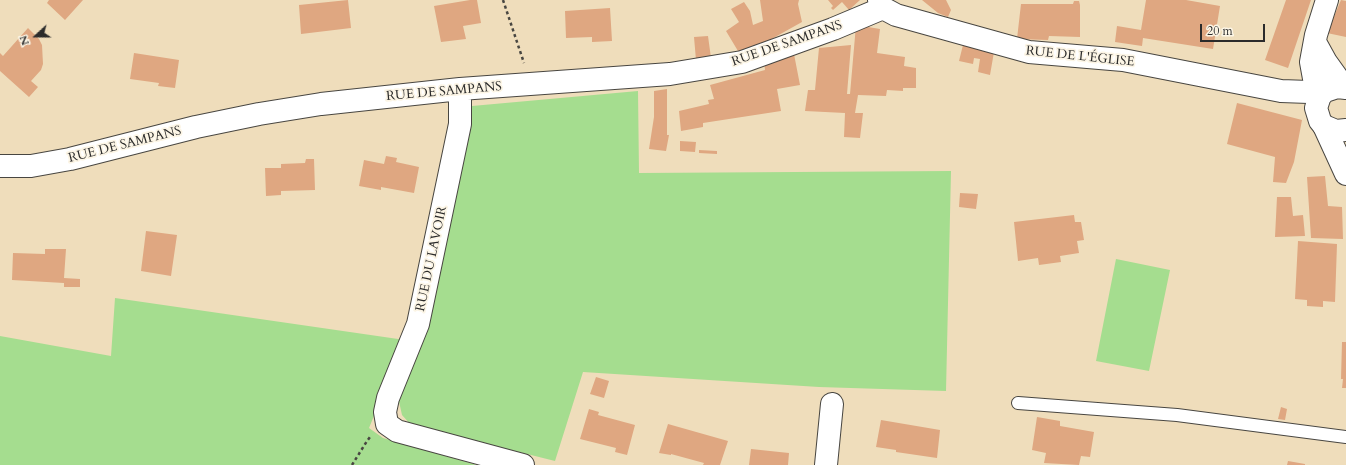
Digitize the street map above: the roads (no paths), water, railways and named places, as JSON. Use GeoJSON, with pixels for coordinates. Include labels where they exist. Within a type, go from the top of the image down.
{"type":"FeatureCollection","features":[{"type":"Feature","properties":{"kind":"street"},"geometry":{"type":"LineString","coordinates":[[1281,92],[1304,74],[1313,52],[1327,0]]}},
{"type":"Feature","properties":{"kind":"street","name":"RUE DE SAMPANS"},"geometry":{"type":"LineString","coordinates":[[0,166],[32,166],[70,159],[196,127],[259,114],[321,104],[460,89],[670,74],[742,62],[833,29],[881,4]]}},
{"type":"Feature","properties":{"kind":"street","name":"RUE DE L'ÉGLISE"},"geometry":{"type":"LineString","coordinates":[[881,4],[896,15],[1029,52],[1123,60],[1281,92],[1308,92],[1321,108],[1336,131],[1346,130]]}},
{"type":"Feature","properties":{"kind":"street"},"geometry":{"type":"LineString","coordinates":[[1313,52],[1326,62],[1345,88]]}},
{"type":"Feature","properties":{"kind":"street"},"geometry":{"type":"LineString","coordinates":[[1313,52],[1315,84],[1321,108],[1346,174]]}},
{"type":"Feature","properties":{"kind":"street"},"geometry":{"type":"LineString","coordinates":[[1321,108],[1331,88],[1345,88]]}},
{"type":"Feature","properties":{"kind":"street","name":"RUE DU LAVOIR"},"geometry":{"type":"LineString","coordinates":[[460,89],[460,124],[418,324],[388,398],[385,412],[387,424],[397,431],[523,465]]}},
{"type":"Feature","properties":{"kind":"street"},"geometry":{"type":"LineString","coordinates":[[826,465],[832,404]]}},
{"type":"Feature","properties":{"kind":"lane"},"geometry":{"type":"LineString","coordinates":[[1018,403],[1177,415],[1346,437]]}}]}
